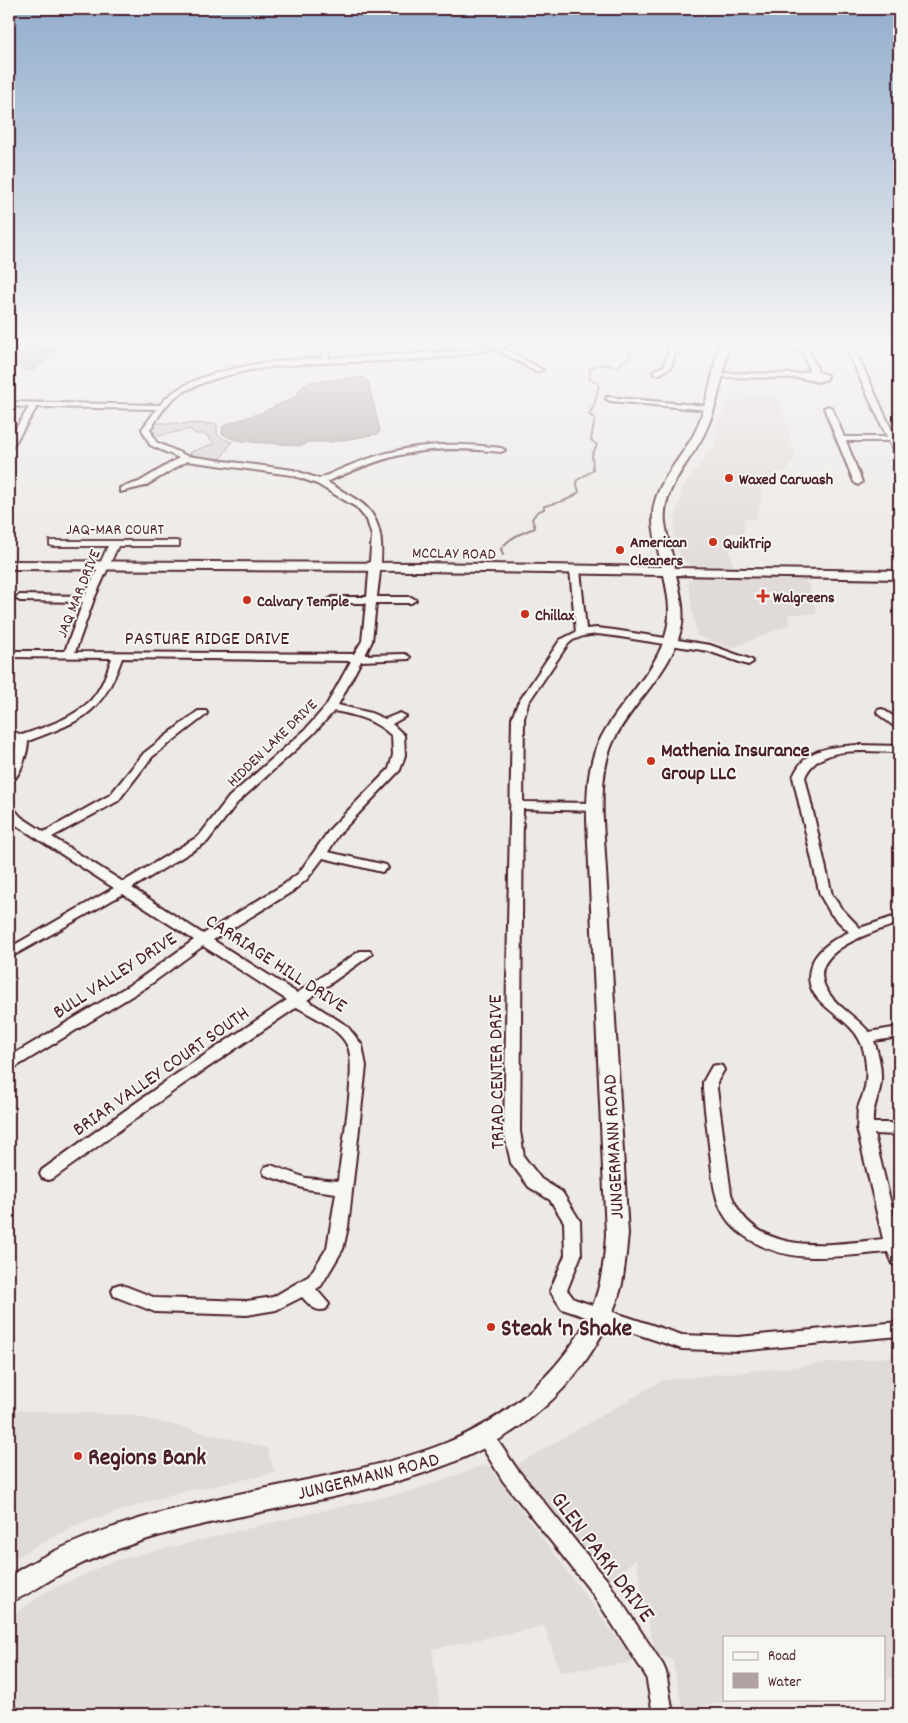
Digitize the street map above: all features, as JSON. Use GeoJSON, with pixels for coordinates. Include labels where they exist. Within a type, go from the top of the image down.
{"type":"FeatureCollection","features":[{"type":"Feature","properties":{"kind":"main road","name":"JUNGERMANN ROAD"},"geometry":{"type":"LineString","coordinates":[[9,1590],[60,1560],[110,1539],[174,1521],[393,1472],[447,1455],[485,1437],[547,1391],[578,1353],[600,1316],[611,1282],[617,1234],[595,807],[596,779],[606,741],[659,665],[671,642],[676,621],[659,521],[660,500],[668,482],[698,437],[703,421]]}},
{"type":"Feature","properties":{"kind":"main road","name":"MCCLAY ROAD"},"geometry":{"type":"LineString","coordinates":[[9,565],[375,567],[899,575]]}},
{"type":"Feature","properties":{"kind":"street"},"geometry":{"type":"LineString","coordinates":[[9,446],[24,421]]}},
{"type":"Feature","properties":{"kind":"street","name":"HIDDEN LAKE DRIVE"},"geometry":{"type":"LineString","coordinates":[[9,954],[203,839],[233,800],[309,732],[331,707],[360,657],[367,641],[377,536],[371,519],[359,505],[320,482],[293,473],[186,458],[169,452],[154,443],[148,436],[146,429],[149,421]]}},
{"type":"Feature","properties":{"kind":"street"},"geometry":{"type":"LineString","coordinates":[[833,421],[858,482]]}},
{"type":"Feature","properties":{"kind":"street"},"geometry":{"type":"LineString","coordinates":[[884,421],[899,454]]}},
{"type":"Feature","properties":{"kind":"street"},"geometry":{"type":"LineString","coordinates":[[840,438],[892,439]]}},
{"type":"Feature","properties":{"kind":"street"},"geometry":{"type":"LineString","coordinates":[[320,482],[366,462],[401,451],[435,447],[501,450]]}},
{"type":"Feature","properties":{"kind":"street"},"geometry":{"type":"LineString","coordinates":[[123,490],[142,484],[186,458]]}},
{"type":"Feature","properties":{"kind":"street","name":"JAQ-MAR COURT"},"geometry":{"type":"LineString","coordinates":[[53,543],[176,544]]}},
{"type":"Feature","properties":{"kind":"street","name":"JAQ MAR DRIVE"},"geometry":{"type":"LineString","coordinates":[[69,654],[89,599],[114,544]]}},
{"type":"Feature","properties":{"kind":"street"},"geometry":{"type":"LineString","coordinates":[[576,570],[581,633],[605,632],[710,648],[748,662]]}},
{"type":"Feature","properties":{"kind":"street"},"geometry":{"type":"LineString","coordinates":[[20,598],[89,599]]}},
{"type":"Feature","properties":{"kind":"street"},"geometry":{"type":"LineString","coordinates":[[333,600],[411,600]]}},
{"type":"Feature","properties":{"kind":"street","name":"TRIAD CENTER DRIVE"},"geometry":{"type":"LineString","coordinates":[[581,633],[564,642],[519,710],[512,1131],[516,1160],[535,1183],[556,1196],[572,1221],[573,1255],[558,1291],[568,1304],[600,1316]]}},
{"type":"Feature","properties":{"kind":"street","name":"PASTURE RIDGE DRIVE"},"geometry":{"type":"LineString","coordinates":[[9,654],[405,657]]}},
{"type":"Feature","properties":{"kind":"street"},"geometry":{"type":"LineString","coordinates":[[9,733],[22,739],[61,724],[94,703],[109,681],[118,656]]}},
{"type":"Feature","properties":{"kind":"street"},"geometry":{"type":"LineString","coordinates":[[331,707],[375,717],[385,723],[400,716]]}},
{"type":"Feature","properties":{"kind":"street"},"geometry":{"type":"LineString","coordinates":[[882,712],[899,725]]}},
{"type":"Feature","properties":{"kind":"street"},"geometry":{"type":"LineString","coordinates":[[44,837],[114,798],[148,755],[202,713]]}},
{"type":"Feature","properties":{"kind":"street","name":"BULL VALLEY DRIVE"},"geometry":{"type":"LineString","coordinates":[[9,1064],[143,983],[204,939],[288,888],[303,876],[334,832],[394,770],[399,755],[400,742],[398,735],[385,723]]}},
{"type":"Feature","properties":{"kind":"street"},"geometry":{"type":"LineString","coordinates":[[9,780],[22,752],[22,739]]}},
{"type":"Feature","properties":{"kind":"street"},"geometry":{"type":"LineString","coordinates":[[858,933],[836,911],[826,895],[799,777],[800,770],[804,764],[819,754],[830,751],[856,748],[899,749]]}},
{"type":"Feature","properties":{"kind":"street"},"geometry":{"type":"LineString","coordinates":[[516,805],[595,807]]}},
{"type":"Feature","properties":{"kind":"street","name":"CARRIAGE HILL DRIVE"},"geometry":{"type":"LineString","coordinates":[[9,811],[17,820],[342,1029],[355,1045],[359,1066],[343,1187],[340,1226],[335,1249],[315,1282],[276,1303],[247,1308],[155,1305],[120,1291]]}},
{"type":"Feature","properties":{"kind":"street"},"geometry":{"type":"LineString","coordinates":[[320,854],[382,868]]}},
{"type":"Feature","properties":{"kind":"street"},"geometry":{"type":"LineString","coordinates":[[717,1070],[710,1082],[710,1089],[723,1194],[729,1210],[741,1224],[760,1238],[781,1247],[807,1251],[896,1252],[864,1128],[865,1108],[874,1085],[866,1037],[822,994],[817,982],[816,972],[820,960],[828,951],[858,933],[899,918]]}},
{"type":"Feature","properties":{"kind":"street","name":"BRIAR VALLEY COURT SOUTH"},"geometry":{"type":"LineString","coordinates":[[48,1174],[176,1081],[365,954]]}},
{"type":"Feature","properties":{"kind":"street"},"geometry":{"type":"LineString","coordinates":[[866,1037],[899,1032]]}},
{"type":"Feature","properties":{"kind":"street"},"geometry":{"type":"LineString","coordinates":[[864,1128],[899,1129]]}},
{"type":"Feature","properties":{"kind":"street"},"geometry":{"type":"LineString","coordinates":[[271,1171],[298,1183],[343,1187]]}},
{"type":"Feature","properties":{"kind":"street"},"geometry":{"type":"LineString","coordinates":[[304,1288],[320,1304]]}},
{"type":"Feature","properties":{"kind":"street"},"geometry":{"type":"LineString","coordinates":[[600,1316],[682,1342],[738,1344],[899,1329]]}},
{"type":"Feature","properties":{"kind":"street","name":"GLEN PARK DRIVE"},"geometry":{"type":"LineString","coordinates":[[485,1437],[514,1479],[600,1587],[656,1672],[664,1714]]}},
{"type":"Feature","properties":{"kind":"shaded area"},"geometry":{"type":"Polygon","coordinates":[[[720,421],[786,421],[795,457],[787,470],[757,482],[763,496],[755,519],[744,519],[744,533],[725,533],[733,566],[691,565],[680,558],[674,534],[676,515],[683,487],[715,444],[720,421]]]}},
{"type":"Feature","properties":{"kind":"shaded area"},"geometry":{"type":"Polygon","coordinates":[[[155,423],[217,424],[217,434],[232,442],[219,461],[190,456],[191,452],[215,443],[204,434],[196,434],[190,429],[154,437],[155,423]]]}},
{"type":"Feature","properties":{"kind":"shaded area"},"geometry":{"type":"Polygon","coordinates":[[[694,578],[802,580],[808,583],[817,614],[787,614],[791,624],[732,648],[697,636],[688,581],[694,578]]]}},
{"type":"Feature","properties":{"kind":"shaded area"},"geometry":{"type":"Polygon","coordinates":[[[899,1356],[899,1677],[886,1680],[886,1636],[723,1636],[723,1700],[742,1700],[683,1709],[672,1659],[655,1655],[636,1559],[608,1581],[515,1466],[663,1380],[899,1356]]]}},
{"type":"Feature","properties":{"kind":"shaded area"},"geometry":{"type":"Polygon","coordinates":[[[9,1410],[131,1415],[267,1448],[275,1473],[173,1494],[76,1525],[9,1561],[9,1410]]]}},
{"type":"Feature","properties":{"kind":"shaded area"},"geometry":{"type":"Polygon","coordinates":[[[487,1464],[635,1662],[560,1672],[544,1626],[432,1649],[441,1714],[9,1714],[9,1618],[46,1592],[114,1561],[415,1490],[487,1464]]]}},
{"type":"Feature","properties":{"kind":"water"},"geometry":{"type":"Polygon","coordinates":[[[235,421],[378,421],[380,431],[378,434],[331,442],[308,442],[298,446],[237,440],[222,433],[223,426],[235,421]]]}},
{"type":"Feature","properties":{"kind":"waterway"},"geometry":{"type":"LineString","coordinates":[[503,555],[501,549],[504,545],[535,528],[532,519],[537,512],[544,509],[544,506],[571,498],[579,492],[576,481],[593,470],[592,455],[597,445],[591,440],[594,421]]}},
{"type":"Feature","properties":{"kind":"place","name":"Waxed Carwash"},"geometry":{"type":"Point","coordinates":[729,478]}},
{"type":"Feature","properties":{"kind":"place","name":"QuikTrip"},"geometry":{"type":"Point","coordinates":[713,542]}},
{"type":"Feature","properties":{"kind":"place","name":"American Cleaners"},"geometry":{"type":"Point","coordinates":[620,550]}},
{"type":"Feature","properties":{"kind":"place","name":"Walgreens"},"geometry":{"type":"Point","coordinates":[763,596]}},
{"type":"Feature","properties":{"kind":"place","name":"Calvary Temple"},"geometry":{"type":"Point","coordinates":[247,600]}},
{"type":"Feature","properties":{"kind":"place","name":"Chillax"},"geometry":{"type":"Point","coordinates":[525,614]}},
{"type":"Feature","properties":{"kind":"place","name":"Mathenia Insurance Group LLC"},"geometry":{"type":"Point","coordinates":[651,761]}},
{"type":"Feature","properties":{"kind":"place","name":"Steak 'n Shake"},"geometry":{"type":"Point","coordinates":[491,1327]}},
{"type":"Feature","properties":{"kind":"place","name":"Regions Bank"},"geometry":{"type":"Point","coordinates":[78,1456]}}]}
